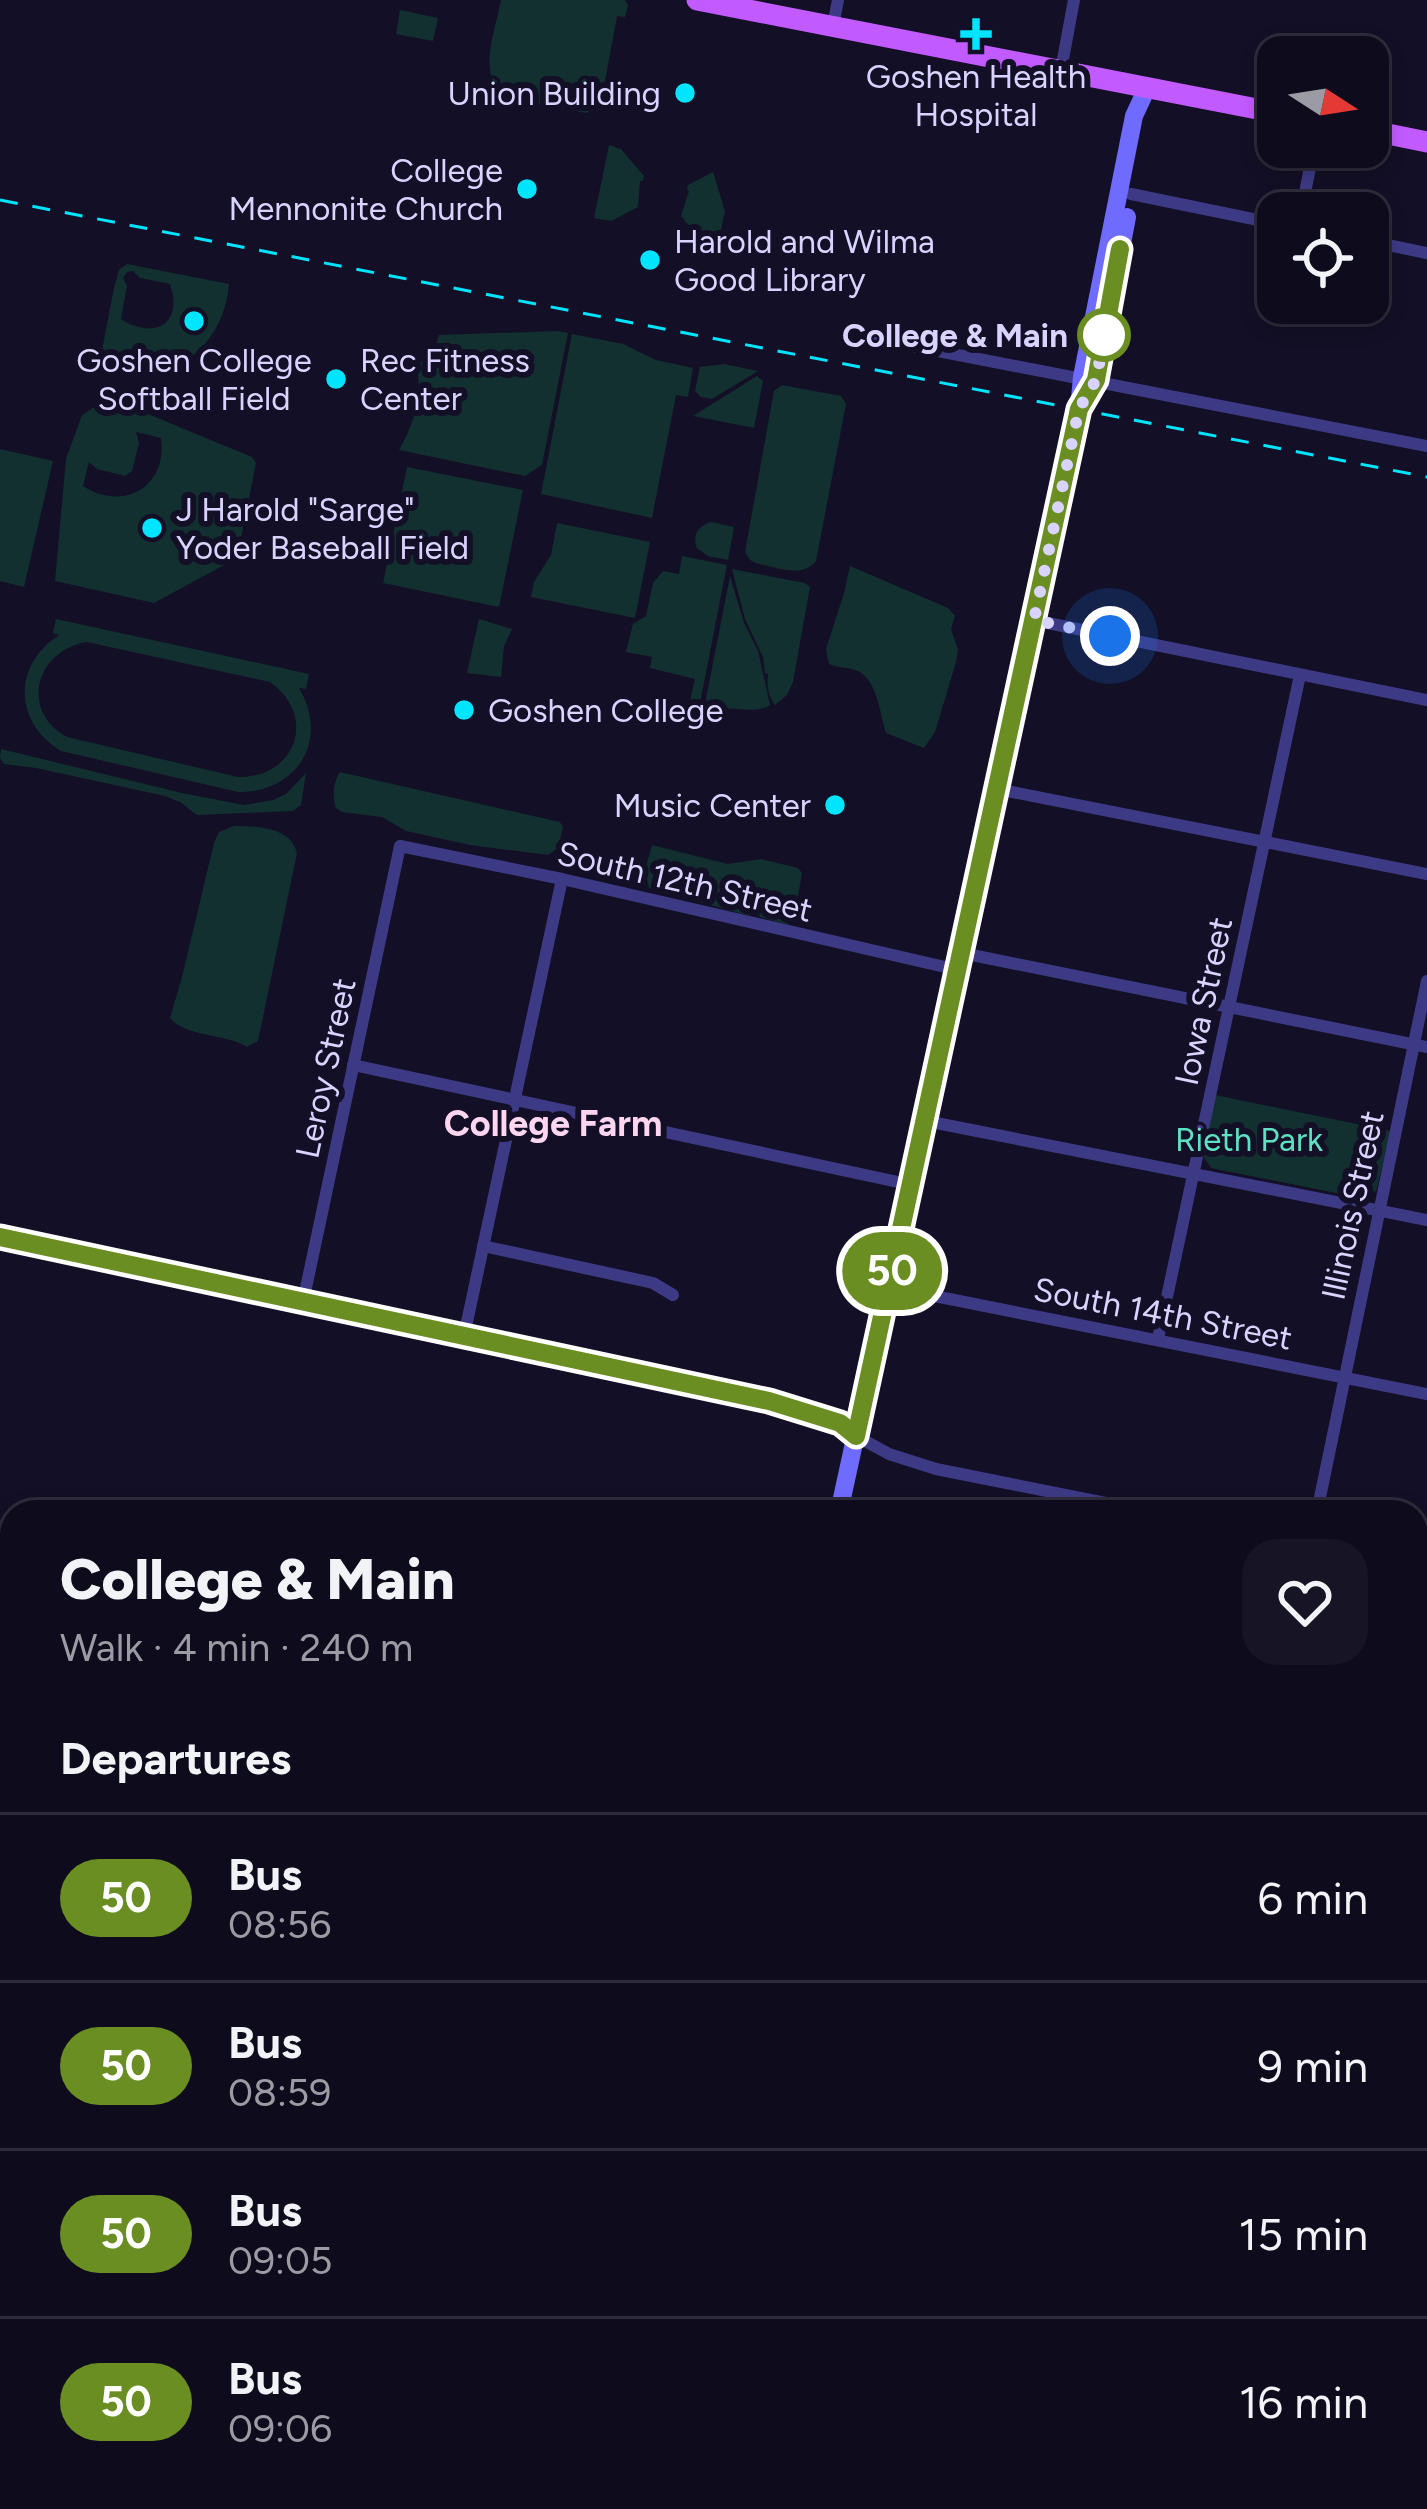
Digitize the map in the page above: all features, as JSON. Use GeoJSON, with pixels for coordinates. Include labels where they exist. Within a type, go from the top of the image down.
{"type":"FeatureCollection","features":[{"type":"Feature","properties":{"kind":"main road"},"geometry":{"type":"LineString","coordinates":[[697,0],[1257,109]]}},
{"type":"Feature","properties":{"kind":"main road"},"geometry":{"type":"LineString","coordinates":[[842,1500],[1079,409],[1131,194],[1147,117],[1147,88]]}},
{"type":"Feature","properties":{"kind":"main road"},"geometry":{"type":"LineString","coordinates":[[1089,379],[1135,116],[1147,88]]}},
{"type":"Feature","properties":{"kind":"main road"},"geometry":{"type":"LineString","coordinates":[[1389,134],[1427,142]]}},
{"type":"Feature","properties":{"kind":"street"},"geometry":{"type":"LineString","coordinates":[[833,26],[838,0]]}},
{"type":"Feature","properties":{"kind":"street"},"geometry":{"type":"LineString","coordinates":[[1060,70],[1074,0]]}},
{"type":"Feature","properties":{"kind":"street"},"geometry":{"type":"LineString","coordinates":[[1131,194],[1257,220]]}},
{"type":"Feature","properties":{"kind":"street"},"geometry":{"type":"LineString","coordinates":[[1389,245],[1427,253]]}},
{"type":"Feature","properties":{"kind":"street"},"geometry":{"type":"LineString","coordinates":[[866,337],[1427,446]]}},
{"type":"Feature","properties":{"kind":"street"},"geometry":{"type":"LineString","coordinates":[[1034,620],[1427,700]]}},
{"type":"Feature","properties":{"kind":"street","name":"Iowa Street"},"geometry":{"type":"LineString","coordinates":[[1158,1340],[1300,675]]}},
{"type":"Feature","properties":{"kind":"street"},"geometry":{"type":"LineString","coordinates":[[997,789],[1427,874]]}},
{"type":"Feature","properties":{"kind":"street","name":"South 12th Street"},"geometry":{"type":"LineString","coordinates":[[400,846],[960,962],[1420,1045]]}},
{"type":"Feature","properties":{"kind":"street","name":"Leroy Street"},"geometry":{"type":"LineString","coordinates":[[303,1302],[400,846]]}},
{"type":"Feature","properties":{"kind":"street"},"geometry":{"type":"LineString","coordinates":[[464,1336],[562,879]]}},
{"type":"Feature","properties":{"kind":"street","name":"Illinois Street"},"geometry":{"type":"LineString","coordinates":[[1319,1500],[1378,1210],[1420,1045],[1427,981]]}},
{"type":"Feature","properties":{"kind":"street"},"geometry":{"type":"LineString","coordinates":[[352,1065],[912,1185]]}},
{"type":"Feature","properties":{"kind":"street"},"geometry":{"type":"LineString","coordinates":[[926,1121],[1427,1220]]}},
{"type":"Feature","properties":{"kind":"street"},"geometry":{"type":"LineString","coordinates":[[0,1237],[791,1407],[840,1423],[889,1454],[936,1469],[1090,1500]]}},
{"type":"Feature","properties":{"kind":"street"},"geometry":{"type":"LineString","coordinates":[[483,1246],[653,1283],[673,1295]]}},
{"type":"Feature","properties":{"kind":"street","name":"South 14th Street"},"geometry":{"type":"LineString","coordinates":[[889,1286],[1427,1394]]}},
{"type":"Feature","properties":{"kind":"green space"},"geometry":{"type":"Polygon","coordinates":[[[501,0],[625,0],[628,5],[625,17],[617,16],[604,87],[611,89],[602,102],[586,113],[502,97],[490,63],[501,0]]]}},
{"type":"Feature","properties":{"kind":"green space"},"geometry":{"type":"Polygon","coordinates":[[[400,10],[438,18],[433,41],[396,34],[400,10]]]}},
{"type":"Feature","properties":{"kind":"green space"},"geometry":{"type":"Polygon","coordinates":[[[609,145],[621,149],[644,176],[638,207],[611,221],[594,218],[609,145]]]}},
{"type":"Feature","properties":{"kind":"green space"},"geometry":{"type":"Polygon","coordinates":[[[713,172],[725,211],[715,246],[704,243],[681,216],[688,185],[713,172]]]}},
{"type":"Feature","properties":{"kind":"green space","name":"Goshen College Softball Field"},"geometry":{"type":"Polygon","coordinates":[[[127,264],[229,284],[215,329],[202,347],[167,370],[122,376],[98,371],[119,270],[127,264]],[[133,271],[123,278],[127,286],[121,319],[144,328],[163,325],[173,310],[170,284],[140,278],[133,271]]]}},
{"type":"Feature","properties":{"kind":"green space"},"geometry":{"type":"Polygon","coordinates":[[[568,333],[542,465],[525,476],[399,450],[416,409],[417,365],[434,350],[439,335],[568,333]]]}},
{"type":"Feature","properties":{"kind":"green space"},"geometry":{"type":"Polygon","coordinates":[[[572,334],[623,344],[656,360],[693,368],[688,397],[676,395],[652,518],[541,494],[572,334]]]}},
{"type":"Feature","properties":{"kind":"green space"},"geometry":{"type":"Polygon","coordinates":[[[724,364],[758,371],[712,399],[701,397],[695,391],[700,367],[724,364]]]}},
{"type":"Feature","properties":{"kind":"green space"},"geometry":{"type":"Polygon","coordinates":[[[757,376],[763,381],[754,428],[693,416],[757,376]]]}},
{"type":"Feature","properties":{"kind":"green space"},"geometry":{"type":"Polygon","coordinates":[[[782,385],[841,396],[846,404],[816,561],[796,571],[755,563],[745,552],[774,391],[782,385]]]}},
{"type":"Feature","properties":{"kind":"green space","name":"J Harold \"Sarge\" Yoder Baseball Field"},"geometry":{"type":"Polygon","coordinates":[[[99,404],[148,414],[252,457],[256,463],[237,558],[154,603],[55,581],[66,459],[82,415],[99,404]],[[136,432],[139,443],[132,471],[125,476],[97,469],[89,462],[83,486],[113,496],[140,490],[157,470],[161,438],[136,432]]]}},
{"type":"Feature","properties":{"kind":"green space"},"geometry":{"type":"Polygon","coordinates":[[[0,449],[53,461],[24,587],[0,581],[0,449]]]}},
{"type":"Feature","properties":{"kind":"green space"},"geometry":{"type":"Polygon","coordinates":[[[407,467],[523,490],[499,607],[383,583],[407,467]]]}},
{"type":"Feature","properties":{"kind":"green space"},"geometry":{"type":"Polygon","coordinates":[[[711,522],[734,527],[728,560],[697,548],[697,532],[711,522]]]}},
{"type":"Feature","properties":{"kind":"green space"},"geometry":{"type":"Polygon","coordinates":[[[557,523],[650,542],[635,618],[531,597],[534,582],[551,555],[557,523]]]}},
{"type":"Feature","properties":{"kind":"green space"},"geometry":{"type":"Polygon","coordinates":[[[682,556],[727,565],[701,698],[706,716],[683,731],[695,679],[650,668],[652,657],[626,652],[633,624],[646,616],[653,583],[663,571],[679,574],[682,556]]]}},
{"type":"Feature","properties":{"kind":"green space"},"geometry":{"type":"Polygon","coordinates":[[[850,566],[948,608],[955,616],[951,629],[958,650],[956,662],[935,732],[924,748],[886,733],[874,690],[864,675],[829,664],[826,649],[850,566]]]}},
{"type":"Feature","properties":{"kind":"green space"},"geometry":{"type":"Polygon","coordinates":[[[732,569],[810,587],[793,682],[775,705],[763,657],[745,619],[732,569]]]}},
{"type":"Feature","properties":{"kind":"green space"},"geometry":{"type":"Polygon","coordinates":[[[730,576],[758,651],[770,705],[709,712],[705,704],[730,576]]]}},
{"type":"Feature","properties":{"kind":"green space"},"geometry":{"type":"Polygon","coordinates":[[[56,619],[309,674],[306,689],[299,688],[311,726],[302,760],[277,783],[238,792],[61,751],[34,725],[25,694],[33,662],[59,635],[53,633],[56,619]],[[87,642],[56,657],[40,683],[39,698],[52,726],[67,737],[238,777],[274,767],[294,743],[293,711],[270,682],[87,642]]]}},
{"type":"Feature","properties":{"kind":"green space"},"geometry":{"type":"Polygon","coordinates":[[[479,619],[512,629],[504,646],[501,677],[467,673],[479,619]]]}},
{"type":"Feature","properties":{"kind":"green space"},"geometry":{"type":"Polygon","coordinates":[[[1,749],[244,805],[286,794],[306,773],[301,805],[293,811],[197,815],[165,796],[4,764],[1,749]]]}},
{"type":"Feature","properties":{"kind":"green space"},"geometry":{"type":"Polygon","coordinates":[[[340,772],[560,822],[558,848],[548,855],[470,845],[406,831],[382,817],[342,812],[336,808],[334,794],[340,772]]]}},
{"type":"Feature","properties":{"kind":"green space"},"geometry":{"type":"Polygon","coordinates":[[[234,826],[281,833],[297,853],[258,1041],[247,1047],[186,1029],[170,1018],[214,843],[219,832],[234,826]]]}},
{"type":"Feature","properties":{"kind":"green space"},"geometry":{"type":"Polygon","coordinates":[[[652,845],[728,864],[761,859],[798,868],[802,873],[794,919],[788,925],[760,917],[756,911],[743,914],[649,888],[645,870],[652,845]]]}},
{"type":"Feature","properties":{"kind":"green space","name":"Rieth Park"},"geometry":{"type":"Polygon","coordinates":[[[1215,1095],[1391,1131],[1376,1191],[1361,1198],[1211,1168],[1203,1153],[1215,1095]]]}},
{"type":"Feature","properties":{"kind":"railway"},"geometry":{"type":"LineString","coordinates":[[0,200],[1427,477]]}},
{"type":"Feature","properties":{"kind":"bus line","name":"50"},"geometry":{"type":"LineString","coordinates":[[0,1237],[769,1401],[840,1423],[856,1436],[1079,409],[1096,380],[1120,249]]}},
{"type":"Feature","properties":{"kind":"place","name":"Goshen Health Hospital"},"geometry":{"type":"Point","coordinates":[976,34]}},
{"type":"Feature","properties":{"kind":"place","name":"Union Building"},"geometry":{"type":"Point","coordinates":[685,93]}},
{"type":"Feature","properties":{"kind":"place","name":"College Mennonite Church"},"geometry":{"type":"Point","coordinates":[527,189]}},
{"type":"Feature","properties":{"kind":"place","name":"Harold and Wilma Good Library"},"geometry":{"type":"Point","coordinates":[650,260]}},
{"type":"Feature","properties":{"kind":"place","name":"Goshen College Softball Field"},"geometry":{"type":"Point","coordinates":[194,321]}},
{"type":"Feature","properties":{"kind":"place","name":"College & Main"},"geometry":{"type":"Point","coordinates":[1104,335]}},
{"type":"Feature","properties":{"kind":"place","name":"Rec Fitness Center"},"geometry":{"type":"Point","coordinates":[336,379]}},
{"type":"Feature","properties":{"kind":"place","name":"J Harold \"Sarge\" Yoder Baseball Field"},"geometry":{"type":"Point","coordinates":[152,528]}},
{"type":"Feature","properties":{"kind":"place","name":"Goshen College"},"geometry":{"type":"Point","coordinates":[464,710]}},
{"type":"Feature","properties":{"kind":"place","name":"Music Center"},"geometry":{"type":"Point","coordinates":[835,805]}},
{"type":"Feature","properties":{"kind":"district","name":"College Farm"},"geometry":{"type":"Point","coordinates":[553,1123]}},
{"type":"Feature","properties":{"kind":"route"},"geometry":{"type":"LineString","coordinates":[[1104,335],[1106,328],[1096,380],[1079,409],[1034,620],[1110,636]]}}]}
